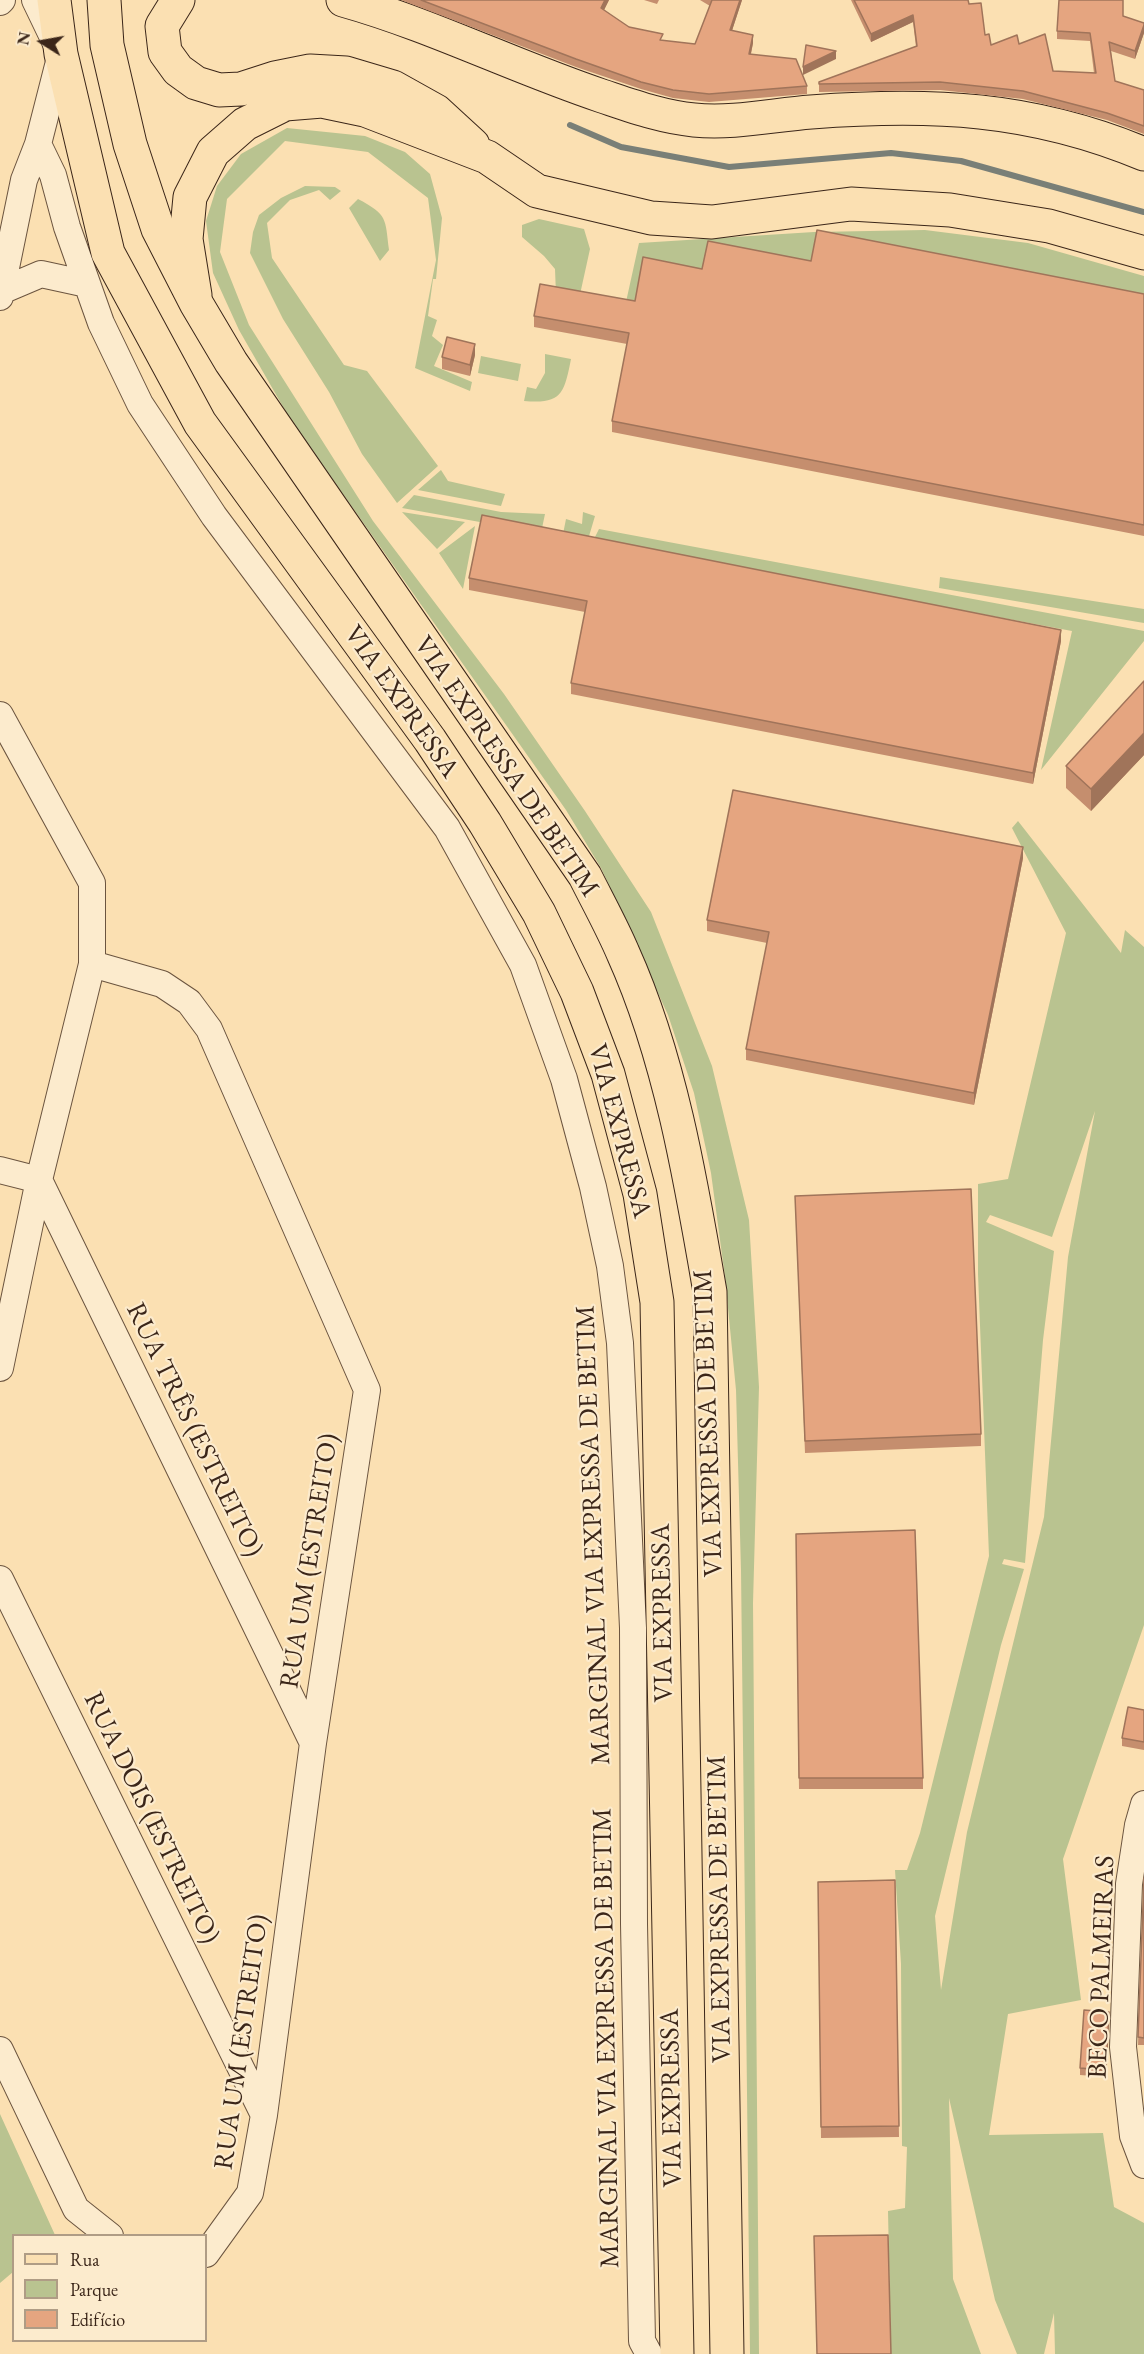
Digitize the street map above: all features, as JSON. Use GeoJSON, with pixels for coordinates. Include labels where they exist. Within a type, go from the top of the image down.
{"type":"FeatureCollection","features":[{"type":"Feature","properties":{"kind":"main road","name":"VIA EXPRESSA"},"geometry":{"type":"LineString","coordinates":[[54,0],[61,54],[108,253],[200,423],[430,740],[485,823],[539,914],[577,992],[608,1074],[640,1194],[657,1302],[677,2354]]}},
{"type":"Feature","properties":{"kind":"main road","name":"VIA EXPRESSA DE BETIM"},"geometry":{"type":"LineString","coordinates":[[104,0],[107,45],[130,144],[158,229],[196,303],[231,362],[585,876],[624,954],[654,1036],[663,1070],[689,1172],[710,1292],[727,2354]]}},
{"type":"Feature","properties":{"kind":"main road"},"geometry":{"type":"LineString","coordinates":[[178,0],[162,26],[165,51],[178,70],[196,83],[219,90],[241,88],[310,71],[346,73],[393,87],[436,111],[487,157],[537,191],[651,218],[712,222],[851,204],[950,210],[1049,226],[1144,254]]}},
{"type":"Feature","properties":{"kind":"main road"},"geometry":{"type":"LineString","coordinates":[[343,0],[373,5],[574,87],[649,111],[694,120],[730,120],[812,112],[927,107],[1001,113],[1056,124],[1106,138],[1144,154]]}},
{"type":"Feature","properties":{"kind":"main road"},"geometry":{"type":"LineString","coordinates":[[196,303],[186,240],[190,197],[213,152],[245,124],[285,104],[322,101],[365,110],[487,157]]}},
{"type":"Feature","properties":{"kind":"street"},"geometry":{"type":"LineString","coordinates":[[1,294],[24,180],[38,144],[61,54],[35,0]]}},
{"type":"Feature","properties":{"kind":"street","name":"MARGINAL VIA EXPRESSA DE BETIM"},"geometry":{"type":"LineString","coordinates":[[38,144],[53,175],[67,227],[101,323],[140,404],[213,516],[447,828],[523,965],[564,1079],[591,1176],[610,1266],[622,1367],[633,1629],[634,1924],[642,2341],[649,2354]]}},
{"type":"Feature","properties":{"kind":"street"},"geometry":{"type":"LineString","coordinates":[[1,294],[41,274],[87,284]]}},
{"type":"Feature","properties":{"kind":"street"},"geometry":{"type":"LineString","coordinates":[[0,715],[92,883],[92,964],[39,1180],[0,1368]]}},
{"type":"Feature","properties":{"kind":"street","name":"RUA UM (ESTREITO)"},"geometry":{"type":"LineString","coordinates":[[92,964],[162,984],[189,1002],[209,1029],[367,1390],[313,1743],[264,2115],[250,2193],[207,2253]]}},
{"type":"Feature","properties":{"kind":"street"},"geometry":{"type":"LineString","coordinates":[[0,1170],[39,1180]]}},
{"type":"Feature","properties":{"kind":"street","name":"RUA TRÊS (ESTREITO)"},"geometry":{"type":"LineString","coordinates":[[39,1180],[313,1743]]}},
{"type":"Feature","properties":{"kind":"street","name":"RUA DOIS (ESTREITO)"},"geometry":{"type":"LineString","coordinates":[[0,1579],[264,2115]]}},
{"type":"Feature","properties":{"kind":"street","name":"BECO PALMEIRAS"},"geometry":{"type":"LineString","coordinates":[[1144,1804],[1138,1825],[1129,1884],[1124,2047],[1132,2136],[1144,2165]]}},
{"type":"Feature","properties":{"kind":"street"},"geometry":{"type":"LineString","coordinates":[[0,2050],[76,2209],[109,2234]]}},
{"type":"Feature","properties":{"kind":"green space"},"geometry":{"type":"Polygon","coordinates":[[[287,128],[365,136],[405,152],[430,174],[442,218],[436,279],[433,279],[428,316],[437,320],[432,336],[443,345],[434,366],[472,382],[470,391],[415,368],[436,260],[428,198],[368,152],[285,141],[227,199],[220,252],[249,325],[373,521],[504,694],[651,912],[712,1066],[749,1220],[759,1387],[753,1603],[759,2354],[750,2354],[741,1570],[736,1390],[725,1277],[711,1173],[694,1093],[668,1015],[601,868],[566,810],[290,419],[239,330],[213,273],[206,221],[217,186],[241,154],[287,128]]]}},
{"type":"Feature","properties":{"kind":"green space"},"geometry":{"type":"Polygon","coordinates":[[[305,186],[335,187],[341,191],[330,200],[319,190],[290,200],[267,223],[272,258],[344,365],[367,371],[438,466],[397,503],[362,454],[329,392],[283,319],[250,253],[253,232],[259,215],[281,198],[305,186]]]}},
{"type":"Feature","properties":{"kind":"green space"},"geometry":{"type":"Polygon","coordinates":[[[358,199],[375,209],[383,218],[389,250],[380,261],[349,208],[358,199]]]}},
{"type":"Feature","properties":{"kind":"green space"},"geometry":{"type":"Polygon","coordinates":[[[539,219],[584,229],[590,249],[579,299],[556,295],[555,269],[522,237],[522,225],[539,219]]]}},
{"type":"Feature","properties":{"kind":"green space"},"geometry":{"type":"Polygon","coordinates":[[[925,230],[1028,243],[1144,276],[1144,301],[809,267],[701,276],[643,266],[632,313],[624,311],[639,243],[814,232],[925,230]]]}},
{"type":"Feature","properties":{"kind":"green space"},"geometry":{"type":"Polygon","coordinates":[[[545,354],[571,359],[563,389],[553,399],[536,402],[524,401],[527,387],[536,389],[545,373],[545,354]]]}},
{"type":"Feature","properties":{"kind":"green space"},"geometry":{"type":"Polygon","coordinates":[[[481,356],[521,364],[518,381],[478,373],[481,356]]]}},
{"type":"Feature","properties":{"kind":"green space"},"geometry":{"type":"Polygon","coordinates":[[[441,470],[448,481],[505,494],[501,506],[418,490],[441,470]]]}},
{"type":"Feature","properties":{"kind":"green space"},"geometry":{"type":"Polygon","coordinates":[[[414,495],[501,512],[545,514],[541,533],[402,508],[414,495]]]}},
{"type":"Feature","properties":{"kind":"green space"},"geometry":{"type":"Polygon","coordinates":[[[402,512],[465,522],[437,549],[402,512]]]}},
{"type":"Feature","properties":{"kind":"green space"},"geometry":{"type":"Polygon","coordinates":[[[583,512],[595,516],[587,543],[562,539],[566,519],[582,524],[583,512]]]}},
{"type":"Feature","properties":{"kind":"green space"},"geometry":{"type":"Polygon","coordinates":[[[475,526],[463,589],[439,553],[475,526]]]}},
{"type":"Feature","properties":{"kind":"green space"},"geometry":{"type":"Polygon","coordinates":[[[599,529],[1144,631],[1144,641],[1041,770],[1072,631],[593,541],[599,529]]]}},
{"type":"Feature","properties":{"kind":"green space"},"geometry":{"type":"Polygon","coordinates":[[[940,577],[1144,609],[1144,623],[939,588],[940,577]]]}},
{"type":"Feature","properties":{"kind":"green space"},"geometry":{"type":"Polygon","coordinates":[[[1018,821],[1121,953],[1125,930],[1144,947],[1144,1625],[1063,1859],[1081,2000],[1008,2014],[989,2135],[1103,2133],[1114,2207],[1144,2223],[1144,2354],[1055,2354],[1054,2313],[1044,2354],[1017,2354],[995,2300],[949,2098],[953,2279],[981,2354],[891,2354],[888,2211],[905,2208],[907,2147],[902,2146],[901,1964],[895,1870],[907,1870],[920,1833],[989,1556],[978,1274],[978,1184],[1008,1179],[1066,933],[1012,828],[1018,821]],[[1095,1111],[1052,1237],[990,1215],[986,1222],[1054,1251],[1043,1340],[1025,1563],[1004,1559],[1002,1564],[1024,1569],[1001,1645],[935,1916],[941,1990],[967,1832],[1044,1517],[1068,1257],[1095,1111]]]}},
{"type":"Feature","properties":{"kind":"green space"},"geometry":{"type":"Polygon","coordinates":[[[0,2114],[55,2234],[12,2234],[12,2273],[0,2283],[0,2114]]]}},
{"type":"Feature","properties":{"kind":"building"},"geometry":{"type":"Polygon","coordinates":[[[421,0],[605,0],[601,8],[629,27],[663,34],[660,40],[695,44],[712,0],[740,0],[730,30],[753,35],[749,54],[796,59],[807,86],[709,94],[673,90],[641,82],[576,59],[421,0]]]}},
{"type":"Feature","properties":{"kind":"building"},"geometry":{"type":"Polygon","coordinates":[[[854,0],[968,0],[969,4],[981,3],[985,35],[989,34],[991,45],[1017,35],[1019,44],[1045,34],[1053,71],[1096,73],[1090,33],[1057,31],[1059,0],[1123,0],[1123,16],[1144,23],[1144,25],[1135,51],[1109,42],[1115,81],[1144,90],[1144,126],[1107,113],[1023,91],[940,82],[819,84],[819,82],[917,46],[913,15],[871,34],[854,0]]]}},
{"type":"Feature","properties":{"kind":"building"},"geometry":{"type":"Polygon","coordinates":[[[806,45],[836,51],[803,67],[806,45]]]}},
{"type":"Feature","properties":{"kind":"building"},"geometry":{"type":"Polygon","coordinates":[[[817,230],[1144,294],[1144,525],[612,421],[629,333],[534,316],[540,284],[635,301],[643,257],[702,269],[708,241],[811,261],[817,230]]]}},
{"type":"Feature","properties":{"kind":"building"},"geometry":{"type":"Polygon","coordinates":[[[447,337],[475,344],[470,365],[442,357],[447,337]]]}},
{"type":"Feature","properties":{"kind":"building"},"geometry":{"type":"Polygon","coordinates":[[[482,515],[1061,630],[1033,773],[571,683],[587,601],[469,578],[482,515]]]}},
{"type":"Feature","properties":{"kind":"building"},"geometry":{"type":"Polygon","coordinates":[[[1144,681],[1144,733],[1091,789],[1066,766],[1144,681]]]}},
{"type":"Feature","properties":{"kind":"building"},"geometry":{"type":"Polygon","coordinates":[[[733,790],[1023,847],[974,1093],[746,1049],[769,932],[707,920],[733,790]]]}},
{"type":"Feature","properties":{"kind":"building"},"geometry":{"type":"Polygon","coordinates":[[[971,1189],[981,1434],[805,1441],[795,1196],[971,1189]]]}},
{"type":"Feature","properties":{"kind":"building"},"geometry":{"type":"Polygon","coordinates":[[[915,1530],[923,1778],[799,1778],[796,1534],[915,1530]]]}},
{"type":"Feature","properties":{"kind":"building"},"geometry":{"type":"Polygon","coordinates":[[[1128,1707],[1144,1710],[1144,1742],[1122,1738],[1128,1707]]]}},
{"type":"Feature","properties":{"kind":"building"},"geometry":{"type":"Polygon","coordinates":[[[1144,1878],[1144,2038],[1138,2037],[1144,1878]]]}},
{"type":"Feature","properties":{"kind":"building"},"geometry":{"type":"Polygon","coordinates":[[[895,1880],[899,2126],[821,2127],[818,1882],[895,1880]]]}},
{"type":"Feature","properties":{"kind":"building"},"geometry":{"type":"Polygon","coordinates":[[[1084,2010],[1109,2012],[1106,2070],[1080,2068],[1084,2010]]]}},
{"type":"Feature","properties":{"kind":"building"},"geometry":{"type":"Polygon","coordinates":[[[888,2235],[891,2354],[817,2354],[814,2236],[888,2235]]]}},
{"type":"Feature","properties":{"kind":"waterway"},"geometry":{"type":"LineString","coordinates":[[570,125],[621,147],[729,167],[891,153],[961,161],[1144,212]]}}]}
